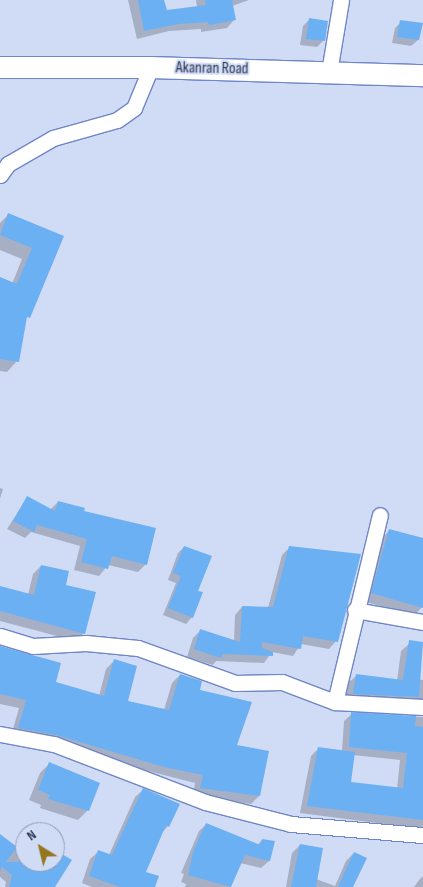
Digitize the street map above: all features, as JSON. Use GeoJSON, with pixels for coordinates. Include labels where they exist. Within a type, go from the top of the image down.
{"type":"FeatureCollection","features":[{"type":"Feature","properties":{"kind":"main road","name":"Akanran Road"},"geometry":{"type":"LineString","coordinates":[[0,67],[151,67],[423,75]]}},
{"type":"Feature","properties":{"kind":"street"},"geometry":{"type":"LineString","coordinates":[[328,72],[340,0]]}},
{"type":"Feature","properties":{"kind":"street"},"geometry":{"type":"LineString","coordinates":[[0,175],[8,164],[53,138],[117,120],[134,108],[151,67]]}},
{"type":"Feature","properties":{"kind":"street"},"geometry":{"type":"LineString","coordinates":[[335,702],[355,610],[380,515]]}},
{"type":"Feature","properties":{"kind":"street"},"geometry":{"type":"LineString","coordinates":[[355,610],[423,622]]}},
{"type":"Feature","properties":{"kind":"street"},"geometry":{"type":"LineString","coordinates":[[0,636],[34,646],[86,643],[138,648],[235,683],[282,682],[335,702],[423,707]]}},
{"type":"Feature","properties":{"kind":"street"},"geometry":{"type":"LineString","coordinates":[[0,734],[54,744],[205,802],[291,824],[423,835]]}},
{"type":"Feature","properties":{"kind":"building"},"geometry":{"type":"Polygon","coordinates":[[[138,0],[164,0],[167,10],[206,5],[205,0],[232,0],[236,20],[209,25],[208,22],[178,24],[144,31],[138,0]]]}},
{"type":"Feature","properties":{"kind":"building"},"geometry":{"type":"Polygon","coordinates":[[[309,18],[328,21],[325,41],[306,39],[309,18]]]}},
{"type":"Feature","properties":{"kind":"building"},"geometry":{"type":"Polygon","coordinates":[[[400,20],[423,23],[419,40],[397,37],[400,20]]]}},
{"type":"Feature","properties":{"kind":"building"},"geometry":{"type":"Polygon","coordinates":[[[8,213],[64,236],[30,318],[27,317],[19,362],[0,359],[0,277],[17,284],[32,248],[0,235],[8,213]]]}},
{"type":"Feature","properties":{"kind":"building"},"geometry":{"type":"Polygon","coordinates":[[[27,496],[55,511],[58,501],[85,508],[84,511],[156,528],[147,565],[112,556],[108,569],[81,562],[87,539],[37,525],[34,532],[13,521],[27,496]]]}},
{"type":"Feature","properties":{"kind":"building"},"geometry":{"type":"Polygon","coordinates":[[[389,529],[423,538],[423,608],[371,593],[389,529]]]}},
{"type":"Feature","properties":{"kind":"building"},"geometry":{"type":"Polygon","coordinates":[[[184,546],[212,556],[198,591],[203,592],[193,618],[168,608],[181,576],[173,573],[184,546]]]}},
{"type":"Feature","properties":{"kind":"building"},"geometry":{"type":"Polygon","coordinates":[[[289,546],[361,554],[338,642],[303,636],[301,649],[262,642],[262,648],[273,652],[273,656],[223,654],[221,658],[194,649],[200,629],[240,642],[242,606],[273,607],[289,546]]]}},
{"type":"Feature","properties":{"kind":"building"},"geometry":{"type":"Polygon","coordinates":[[[41,565],[69,571],[66,585],[96,592],[85,634],[0,611],[0,586],[34,595],[41,565]]]}},
{"type":"Feature","properties":{"kind":"building"},"geometry":{"type":"Polygon","coordinates":[[[409,640],[423,642],[419,697],[353,694],[356,674],[403,680],[409,640]]]}},
{"type":"Feature","properties":{"kind":"building"},"geometry":{"type":"Polygon","coordinates":[[[0,646],[61,663],[56,682],[104,696],[114,659],[137,666],[128,701],[169,710],[180,674],[202,681],[200,690],[252,702],[237,745],[269,751],[260,796],[200,788],[203,775],[164,767],[56,735],[18,728],[26,700],[0,694],[0,646]]]}},
{"type":"Feature","properties":{"kind":"building"},"geometry":{"type":"Polygon","coordinates":[[[351,712],[416,716],[415,726],[423,727],[423,820],[307,806],[318,747],[355,752],[351,782],[403,788],[407,753],[349,747],[351,712]]]}},
{"type":"Feature","properties":{"kind":"building"},"geometry":{"type":"Polygon","coordinates":[[[49,762],[100,783],[89,811],[48,799],[50,795],[38,790],[49,762]]]}},
{"type":"Feature","properties":{"kind":"building"},"geometry":{"type":"Polygon","coordinates":[[[143,788],[180,804],[169,827],[166,825],[146,872],[159,876],[155,887],[120,887],[89,876],[98,850],[112,855],[143,788]]]}},
{"type":"Feature","properties":{"kind":"building"},"geometry":{"type":"Polygon","coordinates":[[[206,823],[260,845],[262,839],[275,841],[270,861],[245,855],[231,887],[188,875],[193,852],[206,823]]]}},
{"type":"Feature","properties":{"kind":"building"},"geometry":{"type":"Polygon","coordinates":[[[0,834],[15,845],[15,850],[6,862],[15,862],[15,872],[64,872],[55,887],[9,887],[12,875],[2,867],[0,870],[0,834]]]}},
{"type":"Feature","properties":{"kind":"building"},"geometry":{"type":"Polygon","coordinates":[[[300,844],[323,848],[316,887],[291,887],[300,844]]]}},
{"type":"Feature","properties":{"kind":"building"},"geometry":{"type":"Polygon","coordinates":[[[354,852],[367,858],[353,887],[338,887],[354,852]]]}},
{"type":"Feature","properties":{"kind":"building"},"geometry":{"type":"Polygon","coordinates":[[[65,856],[72,860],[65,871],[65,856]]]}}]}
